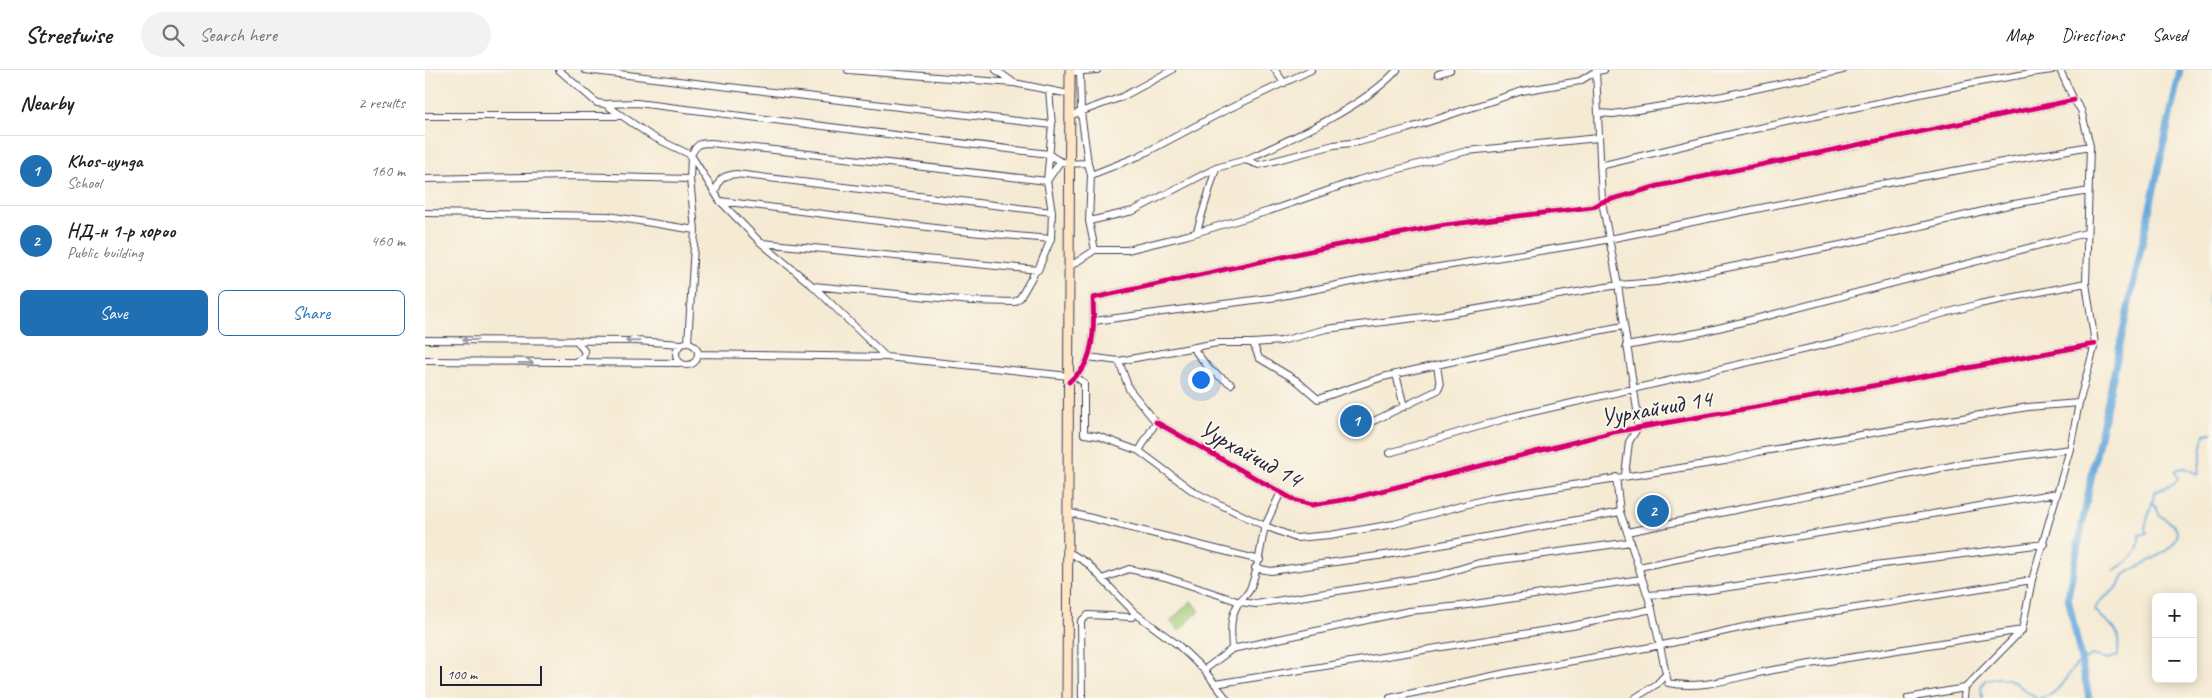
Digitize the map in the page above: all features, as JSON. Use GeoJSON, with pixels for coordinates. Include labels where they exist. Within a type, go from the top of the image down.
{"type":"FeatureCollection","features":[{"type":"Feature","properties":{"kind":"main road"},"geometry":{"type":"LineString","coordinates":[[1067,698],[1067,512],[1071,378],[1069,267],[1064,163],[1069,116],[1069,71]]}},
{"type":"Feature","properties":{"kind":"street"},"geometry":{"type":"LineString","coordinates":[[559,70],[591,99],[605,104],[651,136],[691,155],[720,201],[761,243],[813,286],[886,357]]}},
{"type":"Feature","properties":{"kind":"street"},"geometry":{"type":"LineString","coordinates":[[585,70],[1052,125]]}},
{"type":"Feature","properties":{"kind":"street"},"geometry":{"type":"LineString","coordinates":[[849,70],[1014,83],[1069,94]]}},
{"type":"Feature","properties":{"kind":"street"},"geometry":{"type":"LineString","coordinates":[[996,70],[1014,83]]}},
{"type":"Feature","properties":{"kind":"street"},"geometry":{"type":"LineString","coordinates":[[1069,71],[1097,70]]}},
{"type":"Feature","properties":{"kind":"street"},"geometry":{"type":"LineString","coordinates":[[1069,116],[1122,97],[1172,70]]}},
{"type":"Feature","properties":{"kind":"street"},"geometry":{"type":"LineString","coordinates":[[1275,70],[1284,83]]}},
{"type":"Feature","properties":{"kind":"street"},"geometry":{"type":"LineString","coordinates":[[1091,175],[1139,156],[1222,112],[1311,70]]}},
{"type":"Feature","properties":{"kind":"street"},"geometry":{"type":"LineString","coordinates":[[1089,222],[1133,211],[1216,168],[1245,160],[1301,134],[1387,80],[1397,70]]}},
{"type":"Feature","properties":{"kind":"street"},"geometry":{"type":"LineString","coordinates":[[1438,74],[1450,70]]}},
{"type":"Feature","properties":{"kind":"street"},"geometry":{"type":"LineString","coordinates":[[1245,160],[1259,165],[1334,145],[1359,142],[1407,129],[1522,92],[1580,81],[1596,71],[1604,70]]}},
{"type":"Feature","properties":{"kind":"street"},"geometry":{"type":"LineString","coordinates":[[1597,113],[1613,114],[1723,96],[1843,70]]}},
{"type":"Feature","properties":{"kind":"street"},"geometry":{"type":"LineString","coordinates":[[1600,166],[1740,132],[1968,84],[2036,71],[2053,70]]}},
{"type":"Feature","properties":{"kind":"street"},"geometry":{"type":"LineString","coordinates":[[1908,698],[1965,688],[2022,630],[2032,580],[2044,544],[2070,448],[2079,403],[2095,344],[2086,283],[2090,146],[2081,110],[2074,100],[2060,70]]}},
{"type":"Feature","properties":{"kind":"street"},"geometry":{"type":"LineString","coordinates":[[1080,71],[1081,112],[1091,175],[1089,222],[1095,250]]}},
{"type":"Feature","properties":{"kind":"street"},"geometry":{"type":"LineString","coordinates":[[1596,71],[1602,202],[1618,285],[1634,389],[1637,429],[1629,442],[1625,475]]}},
{"type":"Feature","properties":{"kind":"street"},"geometry":{"type":"LineString","coordinates":[[813,286],[971,301],[1014,302],[1020,298],[1039,268],[1051,239],[1052,212],[1047,181],[1052,125],[1049,90]]}},
{"type":"Feature","properties":{"kind":"street"},"geometry":{"type":"LineString","coordinates":[[1071,378],[1083,368],[1087,357],[1094,321],[1093,298],[1348,243],[1468,222],[1593,207],[1602,202],[1658,186],[2074,100]]}},
{"type":"Feature","properties":{"kind":"street"},"geometry":{"type":"LineString","coordinates":[[605,104],[637,103],[1049,154],[1064,163],[1088,163]]}},
{"type":"Feature","properties":{"kind":"street"},"geometry":{"type":"LineString","coordinates":[[425,116],[623,116]]}},
{"type":"Feature","properties":{"kind":"street"},"geometry":{"type":"LineString","coordinates":[[1069,267],[1095,250],[1127,250],[1269,211],[1358,180],[1467,151],[1598,138]]}},
{"type":"Feature","properties":{"kind":"street"},"geometry":{"type":"LineString","coordinates":[[679,363],[675,352],[685,344],[695,230],[690,179],[691,155],[696,145],[701,143],[1047,181]]}},
{"type":"Feature","properties":{"kind":"street"},"geometry":{"type":"LineString","coordinates":[[1094,321],[1277,297],[1381,276],[1590,243],[1839,192],[2090,146]]}},
{"type":"Feature","properties":{"kind":"street"},"geometry":{"type":"LineString","coordinates":[[1047,181],[1064,163]]}},
{"type":"Feature","properties":{"kind":"street"},"geometry":{"type":"LineString","coordinates":[[1197,231],[1216,168]]}},
{"type":"Feature","properties":{"kind":"street"},"geometry":{"type":"LineString","coordinates":[[715,194],[718,181],[723,176],[736,174],[1052,212]]}},
{"type":"Feature","properties":{"kind":"street"},"geometry":{"type":"LineString","coordinates":[[425,179],[467,176],[491,178],[568,176],[690,179]]}},
{"type":"Feature","properties":{"kind":"street"},"geometry":{"type":"LineString","coordinates":[[1087,357],[1119,361],[1217,343],[1281,341],[1326,329],[1448,314],[1618,285],[1657,282],[1850,243],[2008,204],[2089,191]]}},
{"type":"Feature","properties":{"kind":"street"},"geometry":{"type":"LineString","coordinates":[[720,201],[959,231],[1051,239]]}},
{"type":"Feature","properties":{"kind":"street"},"geometry":{"type":"LineString","coordinates":[[425,213],[608,216],[695,230]]}},
{"type":"Feature","properties":{"kind":"street"},"geometry":{"type":"LineString","coordinates":[[1626,346],[1749,320],[2086,233]]}},
{"type":"Feature","properties":{"kind":"street"},"geometry":{"type":"LineString","coordinates":[[761,243],[1036,270]]}},
{"type":"Feature","properties":{"kind":"street"},"geometry":{"type":"LineString","coordinates":[[1389,453],[1487,424],[1845,340],[1979,304],[2086,283]]}},
{"type":"Feature","properties":{"kind":"street"},"geometry":{"type":"LineString","coordinates":[[1253,343],[1259,358],[1296,380],[1318,399],[1396,374],[1623,326]]}},
{"type":"Feature","properties":{"kind":"street"},"geometry":{"type":"LineString","coordinates":[[425,340],[636,340],[694,345],[698,354],[697,360],[685,366],[679,363],[425,361]]}},
{"type":"Feature","properties":{"kind":"street"},"geometry":{"type":"LineString","coordinates":[[573,363],[582,359],[585,352],[576,340]]}},
{"type":"Feature","properties":{"kind":"street","name":"Уурхайчид 14"},"geometry":{"type":"LineString","coordinates":[[1156,422],[1296,502],[1312,505],[1349,499],[1614,432],[2095,344]]}},
{"type":"Feature","properties":{"kind":"street"},"geometry":{"type":"LineString","coordinates":[[1193,348],[1210,370],[1231,384]]}},
{"type":"Feature","properties":{"kind":"street"},"geometry":{"type":"LineString","coordinates":[[698,354],[886,357],[1071,378],[1084,383],[1084,434],[1098,436],[1139,451],[1194,492],[1265,526],[1296,538],[1330,535],[1394,524],[1490,498],[1625,475],[1725,461],[1758,452],[2028,407],[2079,403]]}},
{"type":"Feature","properties":{"kind":"street"},"geometry":{"type":"LineString","coordinates":[[1119,361],[1129,389],[1156,422],[1139,451]]}},
{"type":"Feature","properties":{"kind":"street"},"geometry":{"type":"LineString","coordinates":[[1361,427],[1438,390],[1440,386],[1437,365]]}},
{"type":"Feature","properties":{"kind":"street"},"geometry":{"type":"LineString","coordinates":[[1396,374],[1404,407]]}},
{"type":"Feature","properties":{"kind":"street"},"geometry":{"type":"LineString","coordinates":[[1627,532],[1961,464],[2070,448]]}},
{"type":"Feature","properties":{"kind":"street"},"geometry":{"type":"LineString","coordinates":[[1616,477],[1620,512],[1652,609],[1668,683],[1692,686],[2022,630]]}},
{"type":"Feature","properties":{"kind":"street"},"geometry":{"type":"LineString","coordinates":[[1232,649],[1230,620],[1240,602],[1250,590],[1255,568],[1259,560],[1265,526],[1281,492]]}},
{"type":"Feature","properties":{"kind":"street"},"geometry":{"type":"LineString","coordinates":[[1639,567],[1735,547],[2057,494]]}},
{"type":"Feature","properties":{"kind":"street"},"geometry":{"type":"LineString","coordinates":[[1067,512],[1259,560]]}},
{"type":"Feature","properties":{"kind":"street"},"geometry":{"type":"LineString","coordinates":[[1255,568],[1271,571],[1392,554],[1620,512]]}},
{"type":"Feature","properties":{"kind":"street"},"geometry":{"type":"LineString","coordinates":[[1102,579],[1129,570],[1174,579],[1240,602],[1256,604],[1439,574],[1479,563],[1631,542]]}},
{"type":"Feature","properties":{"kind":"street"},"geometry":{"type":"LineString","coordinates":[[1648,595],[1703,591],[1867,566],[2044,544]]}},
{"type":"Feature","properties":{"kind":"street"},"geometry":{"type":"LineString","coordinates":[[1067,551],[1087,563],[1135,613],[1178,645],[1204,670],[1226,698]]}},
{"type":"Feature","properties":{"kind":"street"},"geometry":{"type":"LineString","coordinates":[[1204,670],[1232,649],[1409,611],[1461,606],[1641,579]]}},
{"type":"Feature","properties":{"kind":"street"},"geometry":{"type":"LineString","coordinates":[[1390,698],[1506,673],[1661,645],[1767,622],[2032,580]]}},
{"type":"Feature","properties":{"kind":"street"},"geometry":{"type":"LineString","coordinates":[[1215,684],[1572,626],[1652,609]]}},
{"type":"Feature","properties":{"kind":"street"},"geometry":{"type":"LineString","coordinates":[[1082,698],[1081,620],[1088,615],[1132,617],[1135,613]]}},
{"type":"Feature","properties":{"kind":"street"},"geometry":{"type":"LineString","coordinates":[[1635,698],[1657,684],[1666,674]]}},
{"type":"Feature","properties":{"kind":"street"},"geometry":{"type":"LineString","coordinates":[[1964,698],[1965,688]]}},
{"type":"Feature","properties":{"kind":"green space"},"geometry":{"type":"Polygon","coordinates":[[[1191,601],[1200,610],[1179,631],[1170,621],[1191,601]]]}},
{"type":"Feature","properties":{"kind":"waterway"},"geometry":{"type":"LineString","coordinates":[[2089,698],[2068,597],[2093,469],[2180,70]]}},
{"type":"Feature","properties":{"kind":"waterway"},"geometry":{"type":"LineString","coordinates":[[2212,289],[2209,300],[2212,310]]}},
{"type":"Feature","properties":{"kind":"waterway"},"geometry":{"type":"LineString","coordinates":[[2113,571],[2136,553],[2139,535],[2147,533],[2145,528],[2155,492],[2174,484],[2178,478],[2175,472],[2178,469],[2185,468],[2198,474],[2204,434],[2212,433]]}},
{"type":"Feature","properties":{"kind":"waterway"},"geometry":{"type":"LineString","coordinates":[[2040,698],[2057,690],[2075,666],[2092,655],[2108,659],[2118,656],[2117,633],[2095,610],[2097,605],[2118,586],[2124,575],[2158,556],[2174,543],[2177,536],[2176,529],[2173,524],[2161,516],[2153,503]]}},
{"type":"Feature","properties":{"kind":"waterway"},"geometry":{"type":"LineString","coordinates":[[1982,698],[1981,687],[1985,680],[1995,678],[2008,679],[2036,698]]}},
{"type":"Feature","properties":{"kind":"cycle path"},"geometry":{"type":"LineString","coordinates":[[1069,382],[1083,368],[1090,352],[1093,298],[1333,246],[1445,225],[1592,207],[1602,202],[1658,186],[2074,100]]}},
{"type":"Feature","properties":{"kind":"cycle path"},"geometry":{"type":"LineString","coordinates":[[1156,422],[1296,501],[1312,505],[1349,499],[1614,432],[2095,344]]}},
{"type":"Feature","properties":{"kind":"place","name":"Khos-uynga"},"geometry":{"type":"Point","coordinates":[1356,421]}},
{"type":"Feature","properties":{"kind":"place","name":"НД-н 1-р хороо"},"geometry":{"type":"Point","coordinates":[1653,511]}}]}
